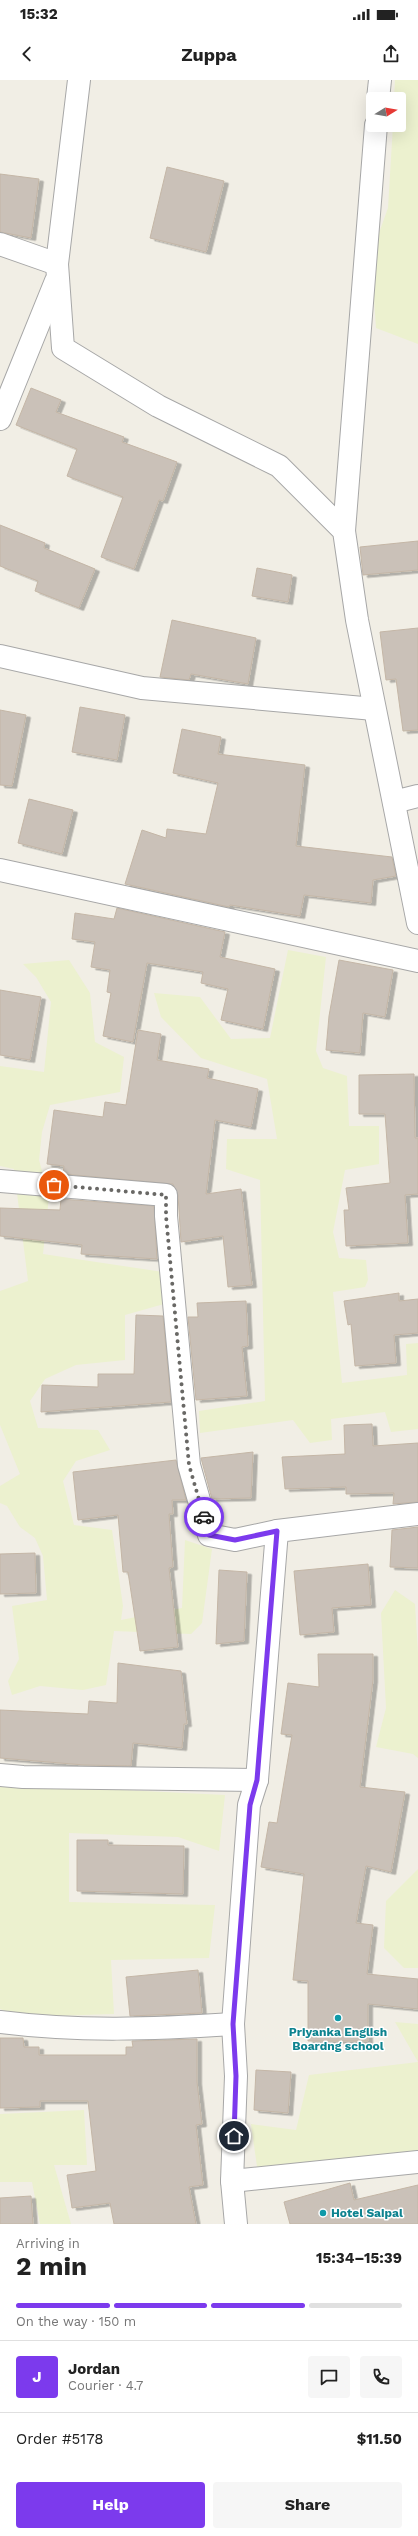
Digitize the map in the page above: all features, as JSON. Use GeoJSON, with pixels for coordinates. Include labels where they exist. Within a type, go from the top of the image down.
{"type":"FeatureCollection","features":[{"type":"Feature","properties":{"kind":"street"},"geometry":{"type":"LineString","coordinates":[[79,80],[57,270],[63,348],[158,406],[280,466],[344,531]]}},
{"type":"Feature","properties":{"kind":"street"},"geometry":{"type":"LineString","coordinates":[[379,92],[380,80]]}},
{"type":"Feature","properties":{"kind":"street"},"geometry":{"type":"LineString","coordinates":[[375,132],[344,531],[357,620],[418,923]]}},
{"type":"Feature","properties":{"kind":"street"},"geometry":{"type":"LineString","coordinates":[[0,244],[57,270]]}},
{"type":"Feature","properties":{"kind":"street"},"geometry":{"type":"LineString","coordinates":[[0,419],[57,270]]}},
{"type":"Feature","properties":{"kind":"street"},"geometry":{"type":"LineString","coordinates":[[0,656],[142,688],[374,709]]}},
{"type":"Feature","properties":{"kind":"street"},"geometry":{"type":"LineString","coordinates":[[394,802],[418,796]]}},
{"type":"Feature","properties":{"kind":"street"},"geometry":{"type":"LineString","coordinates":[[0,870],[418,961]]}},
{"type":"Feature","properties":{"kind":"street"},"geometry":{"type":"LineString","coordinates":[[0,1181],[166,1195],[166,1216],[189,1465],[209,1535],[235,1540],[277,1531],[418,1514]]}},
{"type":"Feature","properties":{"kind":"street"},"geometry":{"type":"LineString","coordinates":[[236,2224],[232,2181],[236,2076],[233,2024],[250,1805],[257,1780],[277,1531]]}},
{"type":"Feature","properties":{"kind":"street"},"geometry":{"type":"LineString","coordinates":[[0,1775],[24,1777],[257,1780]]}},
{"type":"Feature","properties":{"kind":"street"},"geometry":{"type":"LineString","coordinates":[[0,2022],[48,2028],[139,2030],[233,2024]]}},
{"type":"Feature","properties":{"kind":"street"},"geometry":{"type":"LineString","coordinates":[[232,2181],[418,2162]]}},
{"type":"Feature","properties":{"kind":"green space"},"geometry":{"type":"Polygon","coordinates":[[[395,80],[418,80],[418,344],[376,328],[371,255],[388,208],[393,132],[406,132],[406,92],[394,92],[395,80]]]}},
{"type":"Feature","properties":{"kind":"green space"},"geometry":{"type":"Polygon","coordinates":[[[288,950],[326,957],[316,1051],[323,1068],[347,1076],[349,1126],[379,1126],[379,1164],[345,1170],[333,1232],[339,1258],[366,1260],[368,1280],[365,1287],[333,1292],[342,1383],[407,1375],[406,1344],[418,1343],[418,1429],[391,1432],[385,1412],[331,1419],[332,1440],[310,1443],[293,1420],[200,1433],[199,1411],[265,1401],[260,1180],[226,1169],[227,1139],[277,1139],[267,1079],[201,1058],[161,1017],[154,993],[200,997],[231,1039],[270,1038],[288,950]]]}},
{"type":"Feature","properties":{"kind":"green space"},"geometry":{"type":"Polygon","coordinates":[[[69,960],[90,993],[95,1042],[124,1057],[120,1092],[50,1105],[42,1132],[39,1160],[49,1196],[43,1254],[163,1272],[164,1304],[125,1315],[125,1360],[76,1365],[45,1379],[30,1401],[38,1428],[98,1430],[110,1450],[76,1461],[63,1481],[74,1525],[112,1530],[123,1606],[121,1620],[182,1608],[185,1540],[212,1549],[202,1623],[191,1634],[114,1631],[106,1685],[83,1690],[40,1686],[12,1695],[8,1681],[19,1659],[12,1606],[47,1600],[43,1556],[35,1538],[20,1527],[7,1506],[0,1503],[0,1486],[20,1474],[0,1425],[0,1291],[28,1281],[14,1169],[0,1166],[0,1066],[44,1072],[51,1002],[36,977],[23,964],[69,960]]]}},
{"type":"Feature","properties":{"kind":"green space"},"geometry":{"type":"Polygon","coordinates":[[[395,1590],[415,1604],[418,1653],[418,1758],[413,1754],[376,1747],[386,1708],[381,1613],[395,1590]]]}},
{"type":"Feature","properties":{"kind":"green space"},"geometry":{"type":"Polygon","coordinates":[[[0,1784],[225,1795],[219,1851],[178,1837],[69,1833],[69,1902],[215,1905],[209,1958],[111,1960],[114,2014],[22,2017],[0,2009],[0,1784]]]}},
{"type":"Feature","properties":{"kind":"green space"},"geometry":{"type":"Polygon","coordinates":[[[418,1869],[418,1968],[404,1968],[384,1948],[386,1901],[418,1869]]]}},
{"type":"Feature","properties":{"kind":"green space"},"geometry":{"type":"Polygon","coordinates":[[[395,2022],[418,2024],[418,2062],[395,2022]]]}},
{"type":"Feature","properties":{"kind":"green space"},"geometry":{"type":"Polygon","coordinates":[[[418,2062],[418,2158],[260,2188],[251,2124],[296,2130],[309,2075],[418,2062]]]}},
{"type":"Feature","properties":{"kind":"green space"},"geometry":{"type":"Polygon","coordinates":[[[84,2110],[87,2165],[54,2165],[71,2224],[40,2224],[32,2182],[0,2182],[0,2114],[84,2110]]]}},
{"type":"Feature","properties":{"kind":"building"},"geometry":{"type":"Polygon","coordinates":[[[167,167],[224,181],[206,252],[150,238],[167,167]]]}},
{"type":"Feature","properties":{"kind":"building"},"geometry":{"type":"Polygon","coordinates":[[[0,174],[39,179],[31,238],[0,232],[0,174]]]}},
{"type":"Feature","properties":{"kind":"building"},"geometry":{"type":"Polygon","coordinates":[[[31,388],[61,400],[56,412],[124,437],[122,442],[177,462],[163,501],[159,500],[134,569],[101,557],[123,497],[67,476],[77,449],[16,425],[31,388]]]}},
{"type":"Feature","properties":{"kind":"building"},"geometry":{"type":"Polygon","coordinates":[[[0,525],[45,543],[44,548],[95,569],[79,608],[35,591],[38,581],[0,566],[0,525]]]}},
{"type":"Feature","properties":{"kind":"building"},"geometry":{"type":"Polygon","coordinates":[[[418,541],[418,570],[363,575],[360,547],[418,541]]]}},
{"type":"Feature","properties":{"kind":"building"},"geometry":{"type":"Polygon","coordinates":[[[257,568],[292,575],[288,602],[252,596],[257,568]]]}},
{"type":"Feature","properties":{"kind":"building"},"geometry":{"type":"Polygon","coordinates":[[[172,620],[256,638],[248,684],[191,674],[189,680],[160,677],[172,620]]]}},
{"type":"Feature","properties":{"kind":"building"},"geometry":{"type":"Polygon","coordinates":[[[418,628],[418,730],[403,731],[396,679],[386,680],[380,632],[418,628]]]}},
{"type":"Feature","properties":{"kind":"building"},"geometry":{"type":"Polygon","coordinates":[[[80,707],[125,715],[117,760],[72,752],[80,707]]]}},
{"type":"Feature","properties":{"kind":"building"},"geometry":{"type":"Polygon","coordinates":[[[0,710],[26,715],[12,786],[0,785],[0,710]]]}},
{"type":"Feature","properties":{"kind":"building"},"geometry":{"type":"Polygon","coordinates":[[[182,729],[221,737],[218,754],[305,765],[296,846],[392,857],[396,876],[373,880],[371,903],[304,895],[300,916],[230,905],[229,907],[125,884],[142,830],[166,838],[167,829],[206,834],[218,783],[173,773],[182,729]]]}},
{"type":"Feature","properties":{"kind":"building"},"geometry":{"type":"Polygon","coordinates":[[[29,799],[73,810],[62,854],[18,843],[29,799]]]}},
{"type":"Feature","properties":{"kind":"building"},"geometry":{"type":"Polygon","coordinates":[[[117,908],[225,932],[220,957],[275,969],[263,1029],[221,1020],[228,989],[201,983],[203,972],[147,963],[133,1042],[103,1036],[111,993],[107,992],[110,970],[91,967],[95,942],[72,939],[75,913],[114,919],[117,908]]]}},
{"type":"Feature","properties":{"kind":"building"},"geometry":{"type":"Polygon","coordinates":[[[339,960],[393,970],[385,1017],[363,1013],[360,1053],[326,1050],[329,1016],[339,960]]]}},
{"type":"Feature","properties":{"kind":"building"},"geometry":{"type":"Polygon","coordinates":[[[0,990],[41,997],[30,1060],[0,1055],[0,990]]]}},
{"type":"Feature","properties":{"kind":"building"},"geometry":{"type":"Polygon","coordinates":[[[138,1030],[161,1034],[157,1060],[209,1069],[207,1078],[258,1089],[251,1127],[215,1120],[206,1194],[241,1189],[252,1285],[228,1287],[223,1236],[181,1242],[178,1195],[173,1184],[63,1174],[64,1166],[47,1164],[54,1110],[103,1117],[105,1102],[126,1105],[138,1030]]]}},
{"type":"Feature","properties":{"kind":"building"},"geometry":{"type":"Polygon","coordinates":[[[414,1074],[415,1138],[418,1138],[418,1194],[405,1195],[408,1243],[346,1246],[344,1210],[349,1210],[346,1188],[390,1183],[385,1114],[359,1114],[359,1075],[414,1074]]]}},
{"type":"Feature","properties":{"kind":"building"},"geometry":{"type":"Polygon","coordinates":[[[61,1199],[154,1206],[157,1259],[81,1254],[82,1245],[0,1236],[0,1208],[60,1210],[61,1199]]]}},
{"type":"Feature","properties":{"kind":"building"},"geometry":{"type":"Polygon","coordinates":[[[399,1293],[399,1301],[418,1299],[418,1333],[394,1335],[396,1363],[355,1366],[351,1324],[348,1325],[344,1301],[399,1293]]]}},
{"type":"Feature","properties":{"kind":"building"},"geometry":{"type":"Polygon","coordinates":[[[246,1301],[248,1346],[242,1347],[247,1396],[196,1400],[188,1317],[198,1317],[197,1303],[246,1301]]]}},
{"type":"Feature","properties":{"kind":"building"},"geometry":{"type":"Polygon","coordinates":[[[136,1315],[163,1316],[171,1402],[41,1412],[42,1385],[98,1387],[98,1374],[134,1374],[136,1315]]]}},
{"type":"Feature","properties":{"kind":"building"},"geometry":{"type":"Polygon","coordinates":[[[372,1424],[373,1446],[418,1443],[418,1502],[393,1504],[394,1493],[346,1494],[346,1487],[285,1489],[282,1457],[345,1454],[344,1425],[372,1424]]]}},
{"type":"Feature","properties":{"kind":"building"},"geometry":{"type":"Polygon","coordinates":[[[253,1452],[251,1498],[212,1499],[201,1458],[253,1452]]]}},
{"type":"Feature","properties":{"kind":"building"},"geometry":{"type":"Polygon","coordinates":[[[176,1460],[186,1500],[172,1500],[173,1514],[169,1514],[173,1567],[169,1568],[178,1647],[140,1651],[128,1572],[123,1572],[118,1515],[78,1520],[73,1472],[176,1460]]]}},
{"type":"Feature","properties":{"kind":"building"},"geometry":{"type":"Polygon","coordinates":[[[418,1527],[418,1568],[390,1567],[392,1530],[418,1527]]]}},
{"type":"Feature","properties":{"kind":"building"},"geometry":{"type":"Polygon","coordinates":[[[35,1553],[36,1593],[0,1594],[0,1554],[35,1553]]]}},
{"type":"Feature","properties":{"kind":"building"},"geometry":{"type":"Polygon","coordinates":[[[368,1564],[371,1605],[332,1608],[334,1632],[300,1635],[294,1571],[368,1564]]]}},
{"type":"Feature","properties":{"kind":"building"},"geometry":{"type":"Polygon","coordinates":[[[219,1570],[247,1572],[244,1641],[216,1644],[219,1570]]]}},
{"type":"Feature","properties":{"kind":"building"},"geometry":{"type":"Polygon","coordinates":[[[318,1654],[373,1654],[373,1680],[360,1787],[405,1792],[391,1872],[366,1866],[356,1923],[373,1925],[367,1974],[418,1979],[418,2009],[368,2004],[368,2041],[308,2041],[308,1981],[293,1980],[304,1874],[261,1867],[269,1822],[277,1823],[292,1735],[281,1734],[288,1683],[319,1687],[318,1654]]]}},
{"type":"Feature","properties":{"kind":"building"},"geometry":{"type":"Polygon","coordinates":[[[118,1663],[181,1671],[187,1724],[184,1724],[182,1748],[133,1743],[131,1766],[84,1765],[0,1758],[0,1710],[88,1714],[89,1701],[117,1703],[118,1663]]]}},
{"type":"Feature","properties":{"kind":"building"},"geometry":{"type":"Polygon","coordinates":[[[77,1840],[108,1840],[108,1845],[184,1846],[183,1894],[77,1891],[77,1840]]]}},
{"type":"Feature","properties":{"kind":"building"},"geometry":{"type":"Polygon","coordinates":[[[198,1970],[202,2013],[130,2016],[126,1977],[198,1970]]]}},
{"type":"Feature","properties":{"kind":"building"},"geometry":{"type":"Polygon","coordinates":[[[0,2038],[23,2038],[24,2047],[39,2047],[39,2055],[126,2055],[126,2047],[133,2047],[132,2041],[197,2039],[197,2082],[202,2124],[196,2125],[203,2185],[189,2187],[196,2224],[114,2224],[110,2203],[72,2208],[67,2175],[96,2171],[88,2101],[40,2101],[40,2107],[0,2108],[0,2038]]]}},
{"type":"Feature","properties":{"kind":"building"},"geometry":{"type":"Polygon","coordinates":[[[256,2070],[291,2072],[288,2113],[254,2110],[256,2070]]]}},
{"type":"Feature","properties":{"kind":"building"},"geometry":{"type":"Polygon","coordinates":[[[350,2183],[354,2200],[418,2185],[418,2224],[290,2224],[284,2202],[350,2183]]]}},
{"type":"Feature","properties":{"kind":"building"},"geometry":{"type":"Polygon","coordinates":[[[31,2196],[33,2224],[0,2224],[0,2198],[31,2196]]]}},
{"type":"Feature","properties":{"kind":"way so far"},"geometry":{"type":"LineString","coordinates":[[54,1185],[166,1195],[166,1216],[174,1283],[189,1465],[204,1517]]}},
{"type":"Feature","properties":{"kind":"place","name":"Priyanka English Boardng school"},"geometry":{"type":"Point","coordinates":[338,2018]}},
{"type":"Feature","properties":{"kind":"place","name":"Hotel Saipal"},"geometry":{"type":"Point","coordinates":[323,2213]}},
{"type":"Feature","properties":{"kind":"route"},"geometry":{"type":"LineString","coordinates":[[204,1517],[209,1535],[235,1540],[277,1531],[257,1780],[250,1805],[233,2024],[236,2076],[234,2136]]}}]}
